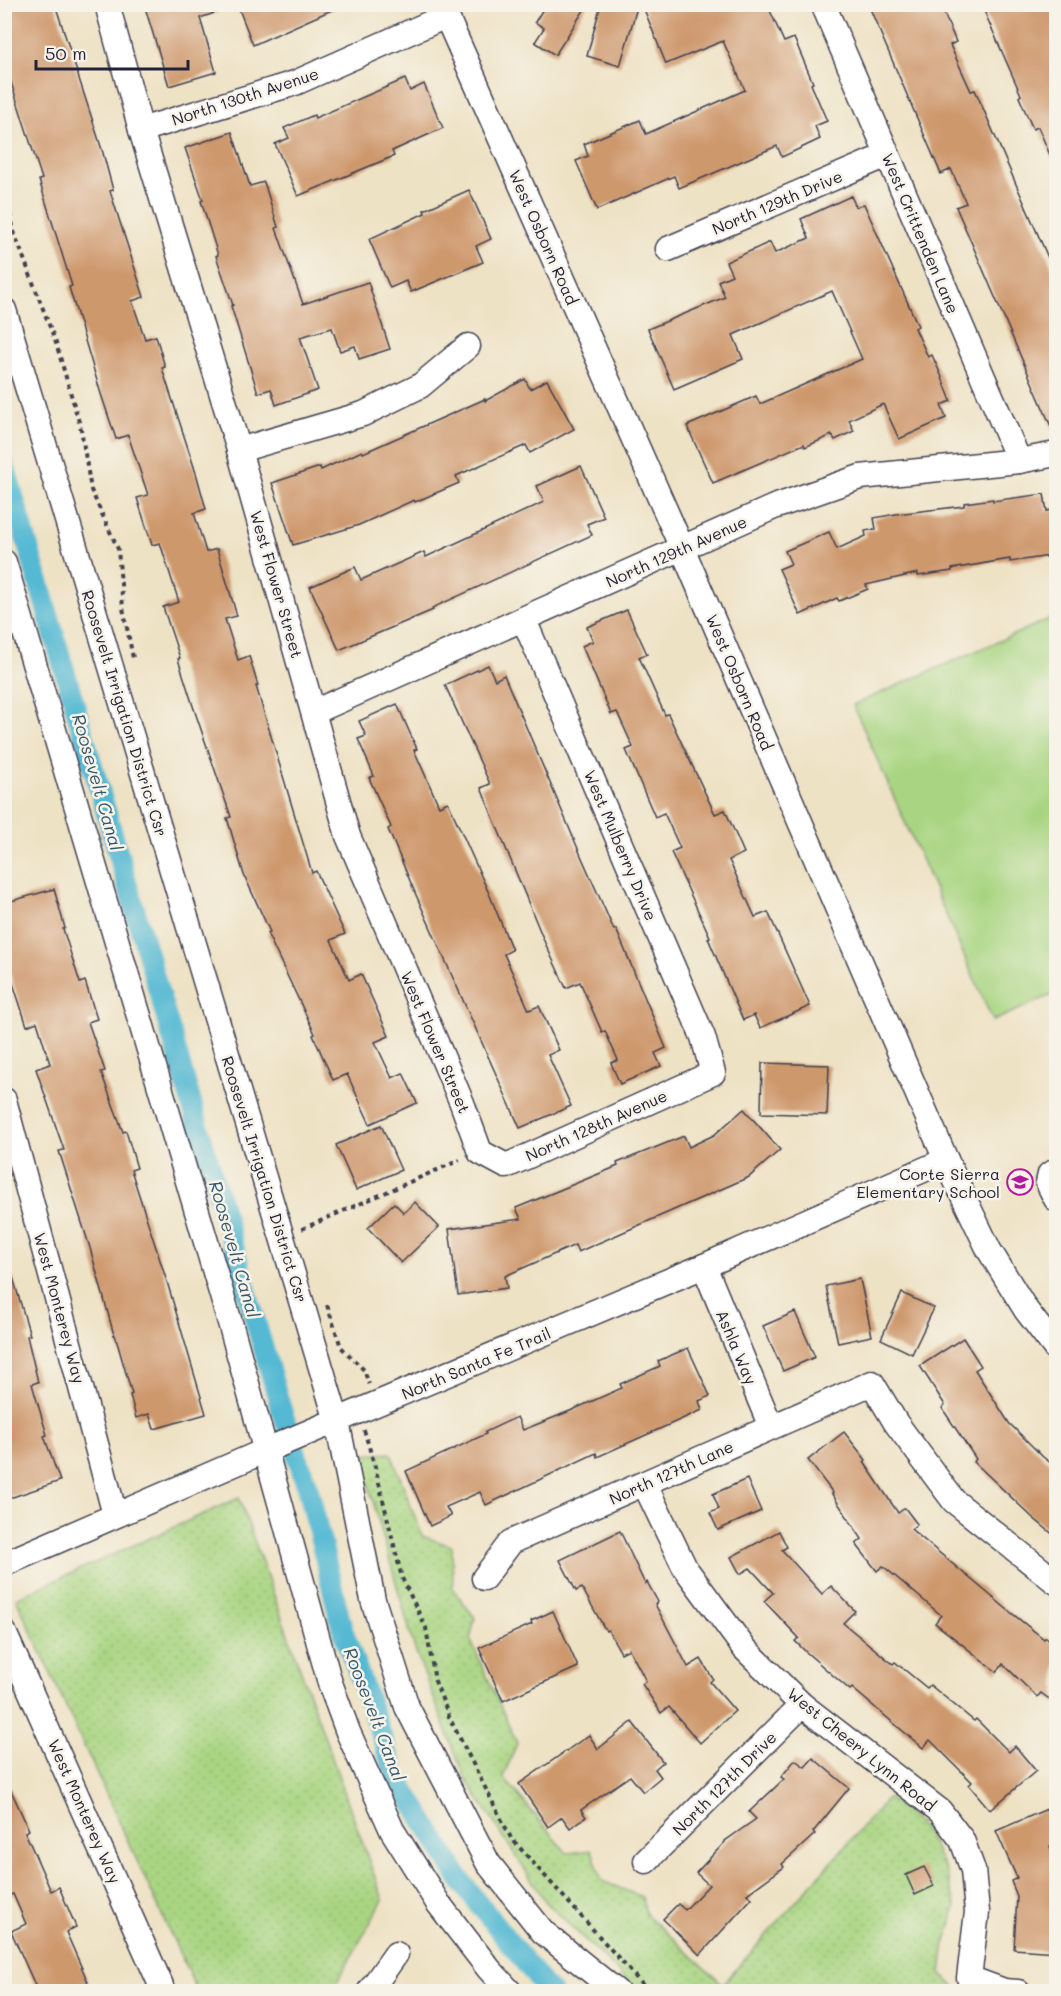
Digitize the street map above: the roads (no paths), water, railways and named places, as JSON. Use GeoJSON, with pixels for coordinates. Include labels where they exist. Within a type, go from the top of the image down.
{"type":"FeatureCollection","features":[{"type":"Feature","properties":{"kind":"street","name":"West Flower Street"},"geometry":{"type":"LineString","coordinates":[[108,4],[141,130],[239,450],[348,836],[462,1103],[480,1152]]}},
{"type":"Feature","properties":{"kind":"street","name":"West Crittenden Lane"},"geometry":{"type":"LineString","coordinates":[[823,4],[1019,460]]}},
{"type":"Feature","properties":{"kind":"street","name":"North 130th Avenue"},"geometry":{"type":"LineString","coordinates":[[141,130],[295,83],[443,10]]}},
{"type":"Feature","properties":{"kind":"street","name":"West Osborn Road"},"geometry":{"type":"LineString","coordinates":[[443,10],[682,548],[946,1160],[988,1250],[1026,1310],[1056,1349]]}},
{"type":"Feature","properties":{"kind":"street","name":"North 129th Drive"},"geometry":{"type":"LineString","coordinates":[[668,249],[886,154]]}},
{"type":"Feature","properties":{"kind":"street","name":"Roosevelt Irrigation District Csr"},"geometry":{"type":"LineString","coordinates":[[4,310],[350,1416],[373,1600],[407,1707],[488,1863],[543,1932],[617,1992]]}},
{"type":"Feature","properties":{"kind":"street"},"geometry":{"type":"LineString","coordinates":[[239,450],[363,414],[420,386],[468,346]]}},
{"type":"Feature","properties":{"kind":"street","name":"North 129th Avenue"},"geometry":{"type":"LineString","coordinates":[[314,712],[774,507],[860,477],[1056,454]]}},
{"type":"Feature","properties":{"kind":"street"},"geometry":{"type":"LineString","coordinates":[[4,562],[271,1449],[330,1683],[348,1732],[392,1830],[438,1903],[489,1969],[510,1992]]}},
{"type":"Feature","properties":{"kind":"street","name":"West Mulberry Drive"},"geometry":{"type":"LineString","coordinates":[[524,620],[703,1037],[713,1073]]}},
{"type":"Feature","properties":{"kind":"street","name":"North 128th Avenue"},"geometry":{"type":"LineString","coordinates":[[480,1152],[506,1166],[713,1073]]}},
{"type":"Feature","properties":{"kind":"street","name":"West Monterey Way"},"geometry":{"type":"LineString","coordinates":[[4,1100],[116,1515]]}},
{"type":"Feature","properties":{"kind":"street","name":"North Santa Fe Trail"},"geometry":{"type":"LineString","coordinates":[[4,1564],[704,1266],[946,1160]]}},
{"type":"Feature","properties":{"kind":"street"},"geometry":{"type":"LineString","coordinates":[[1056,1171],[1050,1174],[1048,1184],[1056,1199]]}},
{"type":"Feature","properties":{"kind":"street","name":"Ashla Way"},"geometry":{"type":"LineString","coordinates":[[704,1266],[771,1427]]}},
{"type":"Feature","properties":{"kind":"street","name":"North 127th Lane"},"geometry":{"type":"LineString","coordinates":[[484,1578],[512,1542],[872,1383],[896,1422],[954,1501],[1056,1582]]}},
{"type":"Feature","properties":{"kind":"street","name":"West Cheery Lynn Road"},"geometry":{"type":"LineString","coordinates":[[645,1485],[685,1568],[744,1648],[802,1705],[940,1811],[962,1840],[974,1870],[977,1912],[969,1978],[1004,1991],[1018,1992]]}},
{"type":"Feature","properties":{"kind":"street","name":"West Monterey Way"},"geometry":{"type":"LineString","coordinates":[[4,1632],[164,1992]]}},
{"type":"Feature","properties":{"kind":"street","name":"North 127th Drive"},"geometry":{"type":"LineString","coordinates":[[646,1861],[802,1705]]}},
{"type":"Feature","properties":{"kind":"street"},"geometry":{"type":"LineString","coordinates":[[369,1992],[396,1953]]}},
{"type":"Feature","properties":{"kind":"waterway","name":"Roosevelt Canal"},"geometry":{"type":"LineString","coordinates":[[4,464],[280,1405],[309,1492],[342,1628],[396,1776],[463,1884],[551,1992]]}},
{"type":"Feature","properties":{"kind":"place","name":"Corte Sierra Elementary School"},"geometry":{"type":"Point","coordinates":[1020,1182]}}]}
